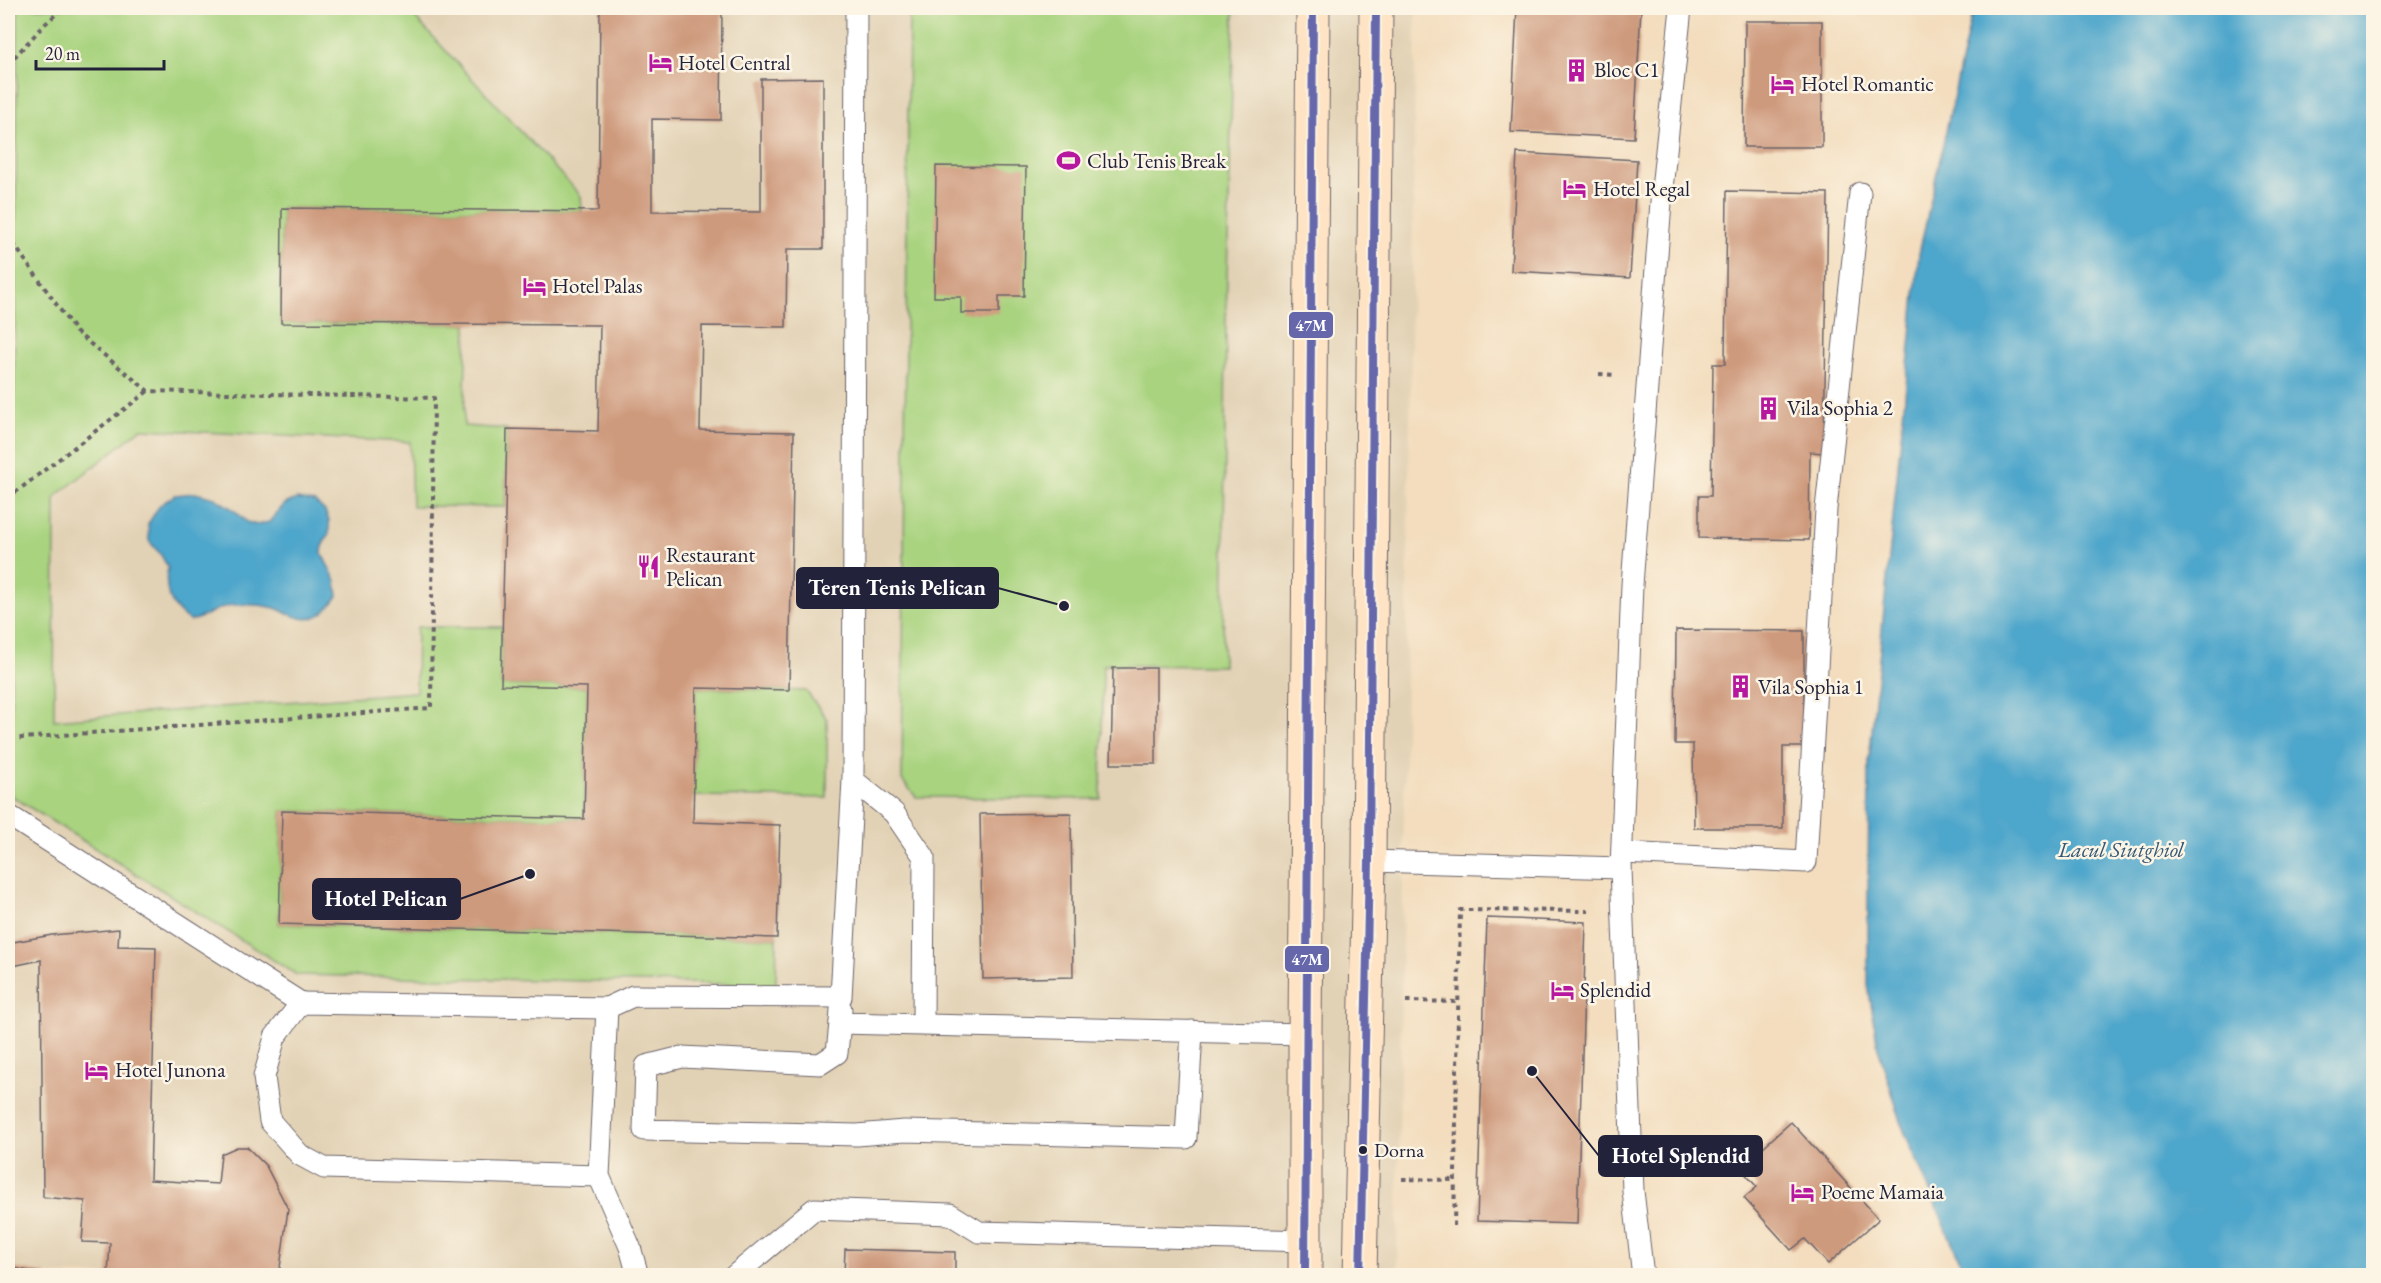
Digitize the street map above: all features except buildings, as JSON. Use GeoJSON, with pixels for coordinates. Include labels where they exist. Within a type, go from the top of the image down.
{"type":"FeatureCollection","features":[{"type":"Feature","properties":{"kind":"main road"},"geometry":{"type":"LineString","coordinates":[[1305,1275],[1313,8]]}},
{"type":"Feature","properties":{"kind":"main road"},"geometry":{"type":"LineString","coordinates":[[1360,1275],[1369,861],[1377,8]]}},
{"type":"Feature","properties":{"kind":"lane"},"geometry":{"type":"LineString","coordinates":[[856,8],[853,780],[837,1053],[820,1064],[682,1057],[646,1066],[644,1130],[857,1135],[904,1131],[1186,1138],[1192,1031]]}},
{"type":"Feature","properties":{"kind":"lane"},"geometry":{"type":"LineString","coordinates":[[1643,1275],[1633,1191],[1622,860],[1632,585],[1662,189],[1681,8]]}},
{"type":"Feature","properties":{"kind":"lane"},"geometry":{"type":"LineString","coordinates":[[1369,861],[1806,862],[1826,509],[1860,193]]}},
{"type":"Feature","properties":{"kind":"lane"},"geometry":{"type":"LineString","coordinates":[[853,780],[894,813],[924,857],[923,1024]]}},
{"type":"Feature","properties":{"kind":"lane"},"geometry":{"type":"LineString","coordinates":[[8,815],[301,1003],[607,1008],[633,996],[841,997]]}},
{"type":"Feature","properties":{"kind":"lane"},"geometry":{"type":"LineString","coordinates":[[301,1003],[275,1037],[264,1077],[270,1121],[300,1155],[324,1168],[599,1176]]}},
{"type":"Feature","properties":{"kind":"lane"},"geometry":{"type":"LineString","coordinates":[[607,1008],[599,1176],[630,1247],[638,1275]]}},
{"type":"Feature","properties":{"kind":"lane"},"geometry":{"type":"LineString","coordinates":[[840,1023],[1305,1034]]}},
{"type":"Feature","properties":{"kind":"lane"},"geometry":{"type":"LineString","coordinates":[[734,1275],[814,1209],[950,1214],[979,1232],[1305,1241]]}},
{"type":"Feature","properties":{"kind":"path"},"geometry":{"type":"LineString","coordinates":[[8,64],[44,24],[63,8]]}},
{"type":"Feature","properties":{"kind":"path"},"geometry":{"type":"LineString","coordinates":[[8,236],[76,332],[148,391],[434,398],[431,708],[8,739]]}},
{"type":"Feature","properties":{"kind":"path"},"geometry":{"type":"LineString","coordinates":[[8,498],[148,391]]}},
{"type":"Feature","properties":{"kind":"path"},"geometry":{"type":"LineString","coordinates":[[1454,1226],[1460,909],[1594,911]]}},
{"type":"Feature","properties":{"kind":"path"},"geometry":{"type":"LineString","coordinates":[[1406,1001],[1458,1002]]}},
{"type":"Feature","properties":{"kind":"path"},"geometry":{"type":"LineString","coordinates":[[1402,1179],[1455,1180]]}},
{"type":"Feature","properties":{"kind":"shaded area"},"geometry":{"type":"Polygon","coordinates":[[[8,8],[1416,8],[1397,1275],[8,1275],[8,8]]]}},
{"type":"Feature","properties":{"kind":"green space"},"geometry":{"type":"Polygon","coordinates":[[[18,8],[406,8],[581,196],[582,211],[282,208],[281,323],[467,324],[464,426],[507,429],[505,507],[412,506],[410,442],[141,429],[55,497],[54,720],[416,692],[417,627],[502,627],[501,685],[587,687],[584,819],[282,811],[279,924],[777,938],[776,985],[297,975],[10,795],[18,8]]]}},
{"type":"Feature","properties":{"kind":"green space"},"geometry":{"type":"Polygon","coordinates":[[[909,8],[1234,8],[1226,317],[1223,666],[1103,665],[1101,799],[916,797],[902,780],[909,8]]]}},
{"type":"Feature","properties":{"kind":"green space"},"geometry":{"type":"Polygon","coordinates":[[[696,688],[806,691],[827,719],[827,798],[693,796],[696,688]]]}},
{"type":"Feature","properties":{"kind":"water","name":"Lacul Siutghiol"},"geometry":{"type":"Polygon","coordinates":[[[1973,8],[2373,8],[2373,1275],[1966,1275],[1904,1131],[1878,1048],[1868,985],[1869,761],[1919,254],[1973,8]]]}},
{"type":"Feature","properties":{"kind":"water"},"geometry":{"type":"Polygon","coordinates":[[[195,493],[215,498],[247,522],[257,525],[269,522],[285,504],[297,499],[315,502],[325,511],[329,521],[329,534],[323,544],[322,554],[336,581],[338,596],[318,616],[307,619],[278,609],[254,605],[227,606],[190,621],[183,616],[170,599],[167,585],[168,568],[149,541],[148,524],[160,505],[175,495],[195,493]]]}},
{"type":"Feature","properties":{"kind":"transit line","name":"47M"},"geometry":{"type":"LineString","coordinates":[[1305,1276],[1313,8]]}},
{"type":"Feature","properties":{"kind":"transit line","name":"47M"},"geometry":{"type":"LineString","coordinates":[[1360,1276],[1369,861],[1376,8]]}},
{"type":"Feature","properties":{"kind":"place","name":"Hotel Central"},"geometry":{"type":"Point","coordinates":[660,63]}},
{"type":"Feature","properties":{"kind":"place","name":"Bloc C1"},"geometry":{"type":"Point","coordinates":[1576,70]}},
{"type":"Feature","properties":{"kind":"place","name":"Hotel Romantic"},"geometry":{"type":"Point","coordinates":[1783,84]}},
{"type":"Feature","properties":{"kind":"place","name":"Club Tenis Break"},"geometry":{"type":"Point","coordinates":[1069,161]}},
{"type":"Feature","properties":{"kind":"place","name":"Hotel Regal"},"geometry":{"type":"Point","coordinates":[1575,189]}},
{"type":"Feature","properties":{"kind":"place","name":"Hotel Palas"},"geometry":{"type":"Point","coordinates":[534,286]}},
{"type":"Feature","properties":{"kind":"place","name":"Vila Sophia 2"},"geometry":{"type":"Point","coordinates":[1769,408]}},
{"type":"Feature","properties":{"kind":"place","name":"Restaurant Pelican"},"geometry":{"type":"Point","coordinates":[648,567]}},
{"type":"Feature","properties":{"kind":"place","name":"Teren Tenis Pelican"},"geometry":{"type":"Point","coordinates":[1064,606]}},
{"type":"Feature","properties":{"kind":"place","name":"Vila Sophia 1"},"geometry":{"type":"Point","coordinates":[1740,687]}},
{"type":"Feature","properties":{"kind":"place","name":"Hotel Pelican"},"geometry":{"type":"Point","coordinates":[530,874]}},
{"type":"Feature","properties":{"kind":"place","name":"Splendid"},"geometry":{"type":"Point","coordinates":[1562,990]}},
{"type":"Feature","properties":{"kind":"place","name":"Hotel Junona"},"geometry":{"type":"Point","coordinates":[97,1070]}},
{"type":"Feature","properties":{"kind":"place","name":"Hotel Splendid"},"geometry":{"type":"Point","coordinates":[1532,1071]}},
{"type":"Feature","properties":{"kind":"place","name":"Dorna"},"geometry":{"type":"Point","coordinates":[1363,1150]}},
{"type":"Feature","properties":{"kind":"place","name":"Poeme Mamaia"},"geometry":{"type":"Point","coordinates":[1803,1192]}}]}
